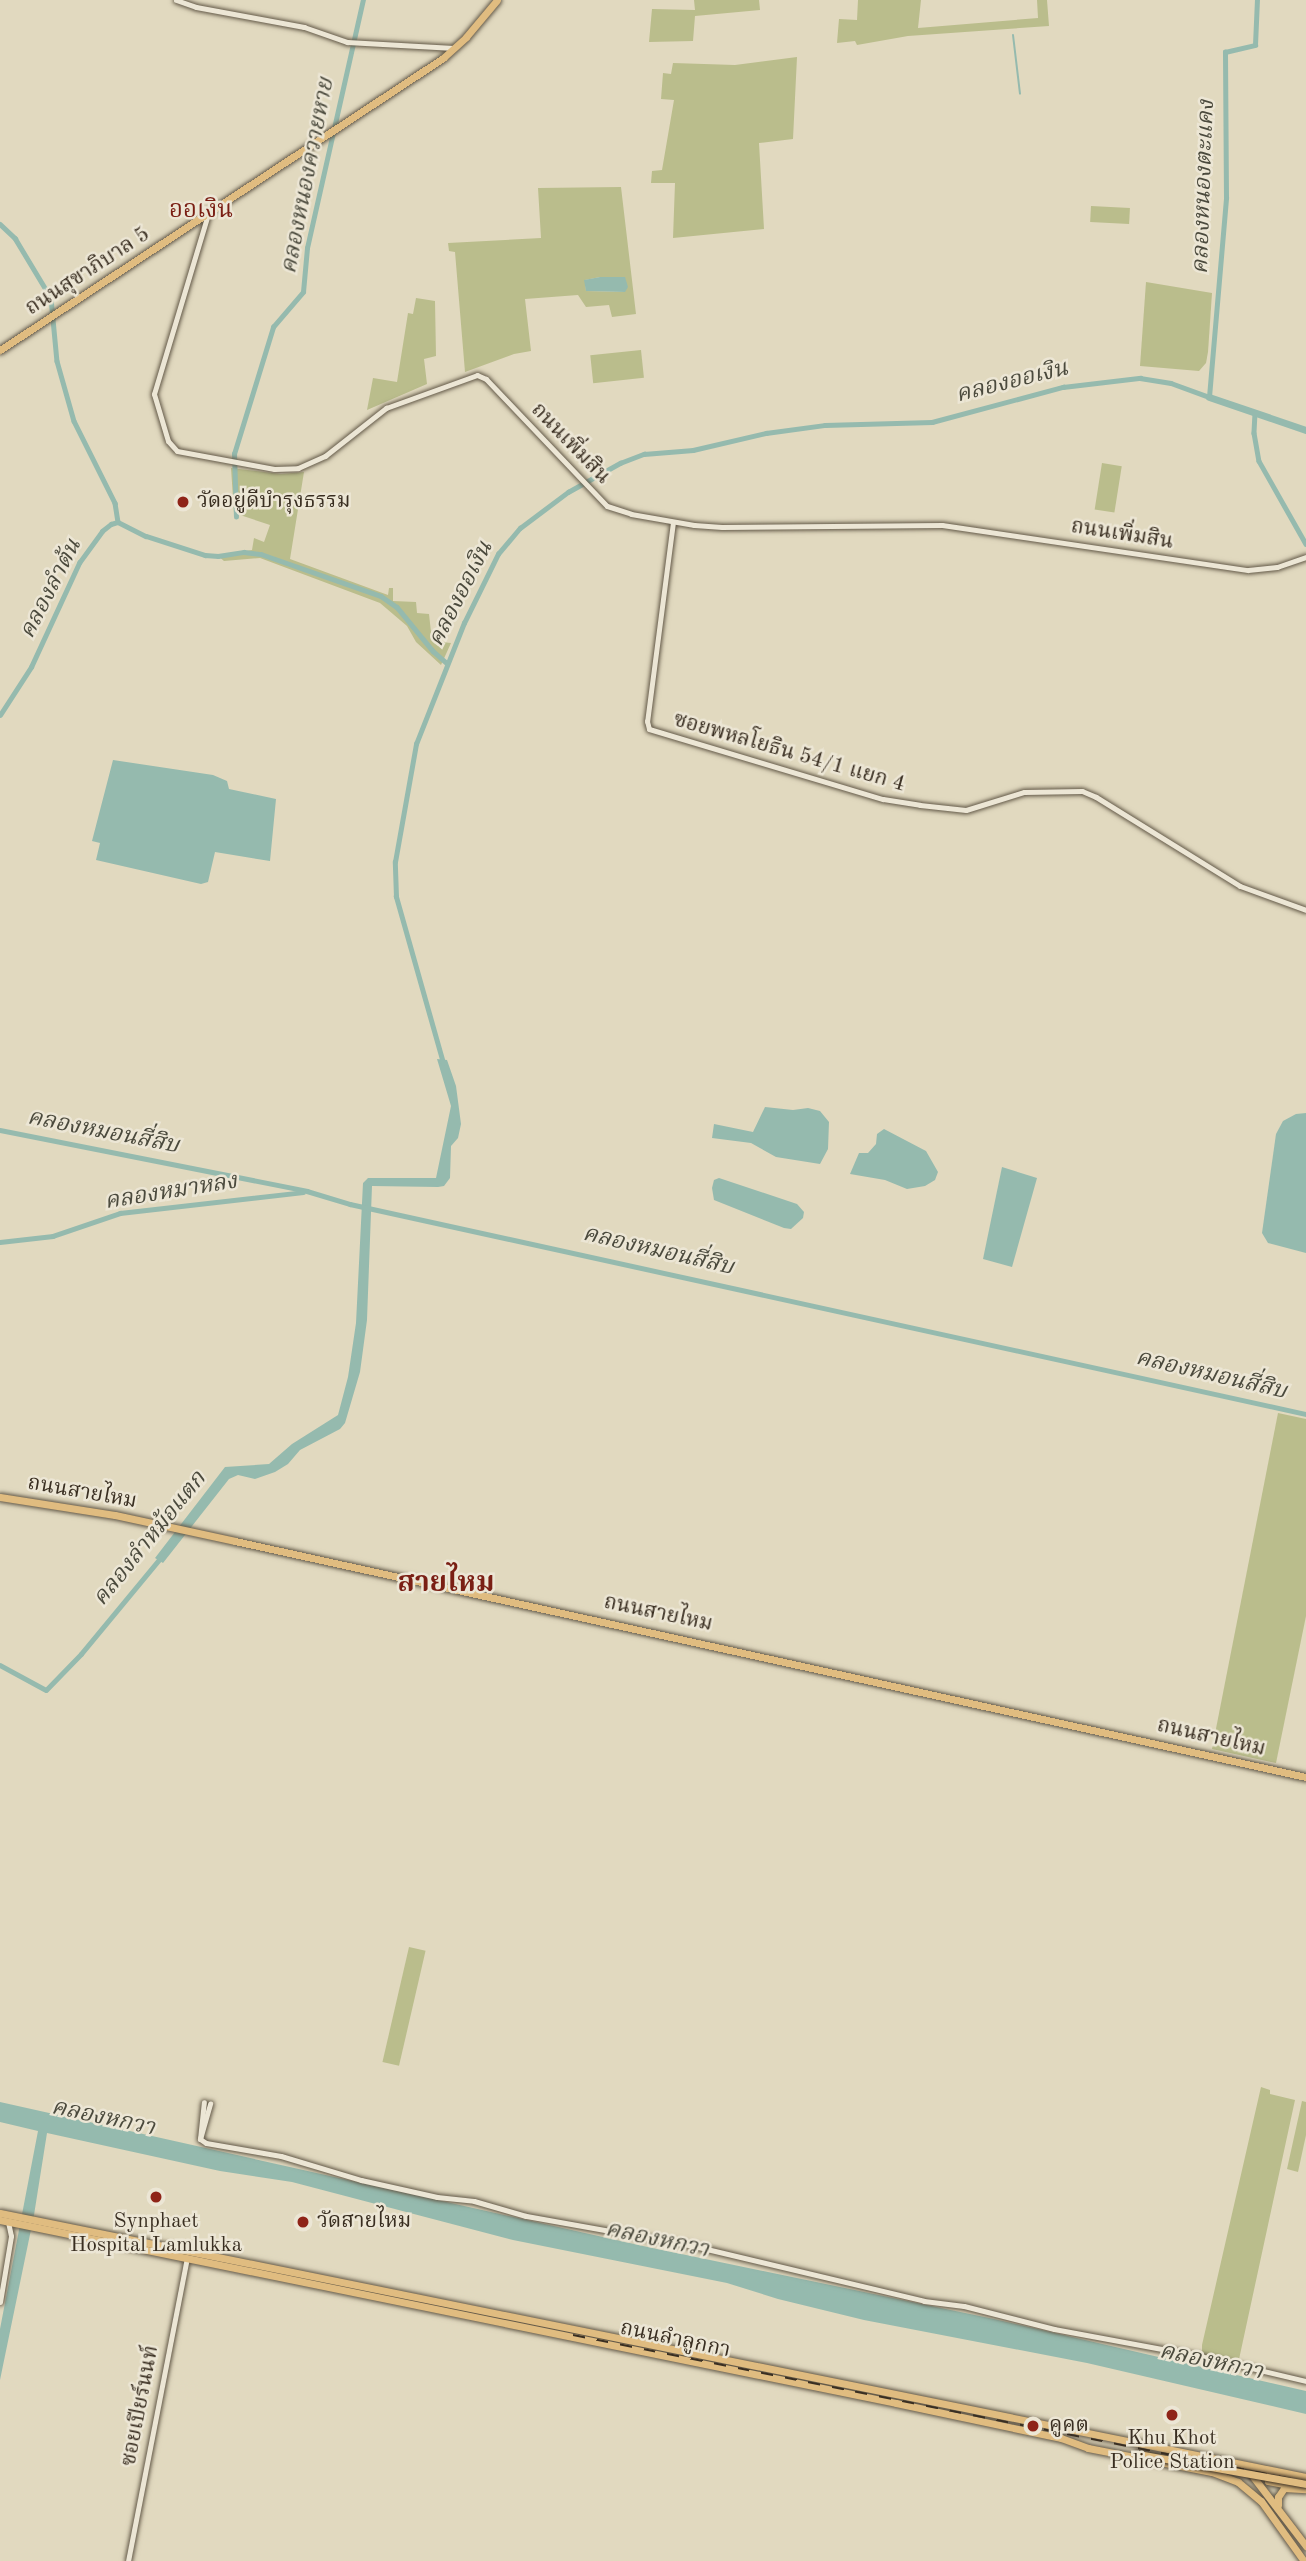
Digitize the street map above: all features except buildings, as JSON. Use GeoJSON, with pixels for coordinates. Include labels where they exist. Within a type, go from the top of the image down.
{"type":"FeatureCollection","features":[{"type":"Feature","properties":{"kind":"main road","name":"ถนนสุขาภิบาล 5"},"geometry":{"type":"LineString","coordinates":[[0,350],[454,48],[497,0]]}},
{"type":"Feature","properties":{"kind":"main road","name":"ถนนสายไหม"},"geometry":{"type":"LineString","coordinates":[[0,1497],[190,1532],[956,1698],[1306,1777]]}},
{"type":"Feature","properties":{"kind":"main road","name":"ถนนลำลูกกา"},"geometry":{"type":"LineString","coordinates":[[0,2213],[9,2220],[36,2223],[284,2274],[1061,2438],[1088,2448],[1230,2479],[1261,2501],[1304,2561]]}},
{"type":"Feature","properties":{"kind":"main road","name":"ถนนลำลูกกา"},"geometry":{"type":"LineString","coordinates":[[36,2223],[187,2258],[284,2274],[751,2364],[1306,2477]]}},
{"type":"Feature","properties":{"kind":"main road"},"geometry":{"type":"LineString","coordinates":[[749,2374],[751,2364]]}},
{"type":"Feature","properties":{"kind":"main road"},"geometry":{"type":"LineString","coordinates":[[1061,2438],[1306,2487]]}},
{"type":"Feature","properties":{"kind":"main road","name":"ถนนลำลูกกา"},"geometry":{"type":"LineString","coordinates":[[1233,2463],[1253,2475],[1306,2546]]}},
{"type":"Feature","properties":{"kind":"main road"},"geometry":{"type":"LineString","coordinates":[[1273,2471],[1267,2474],[1268,2481],[1306,2487]]}},
{"type":"Feature","properties":{"kind":"main road"},"geometry":{"type":"LineString","coordinates":[[1278,2507],[1279,2493],[1292,2486]]}},
{"type":"Feature","properties":{"kind":"street"},"geometry":{"type":"LineString","coordinates":[[176,0],[196,7],[304,27],[355,44],[454,48]]}},
{"type":"Feature","properties":{"kind":"street","name":"ถนนเพิ่มสิน"},"geometry":{"type":"LineString","coordinates":[[208,214],[153,398],[173,449],[274,469],[302,467],[325,456],[386,408],[477,375],[486,379],[607,506],[673,522],[722,527],[942,525],[1248,570],[1277,567],[1306,557]]}},
{"type":"Feature","properties":{"kind":"street","name":"ซอยพหลโยธิน 54/1 แยก 4"},"geometry":{"type":"LineString","coordinates":[[673,522],[647,721],[649,729],[883,799],[948,810],[972,809],[1024,792],[1082,791],[1240,886],[1306,910]]}},
{"type":"Feature","properties":{"kind":"street"},"geometry":{"type":"LineString","coordinates":[[207,2102],[200,2138],[206,2143],[281,2157],[361,2180],[437,2197],[474,2201],[526,2216],[694,2246],[924,2301],[964,2306],[1059,2330],[1188,2354],[1306,2381]]}},
{"type":"Feature","properties":{"kind":"street"},"geometry":{"type":"LineString","coordinates":[[0,2302],[11,2236],[9,2220]]}},
{"type":"Feature","properties":{"kind":"street","name":"ซอยเปียร์นนท์"},"geometry":{"type":"LineString","coordinates":[[128,2561],[187,2258]]}},
{"type":"Feature","properties":{"kind":"green space"},"geometry":{"type":"Polygon","coordinates":[[[694,0],[759,0],[760,10],[695,16],[693,41],[649,42],[652,9],[695,10],[694,0]]]}},
{"type":"Feature","properties":{"kind":"green space"},"geometry":{"type":"Polygon","coordinates":[[[858,0],[921,0],[918,28],[1038,18],[1037,0],[1047,0],[1049,26],[908,36],[857,45],[855,41],[837,43],[839,19],[857,20],[858,0]]]}},
{"type":"Feature","properties":{"kind":"green space"},"geometry":{"type":"Polygon","coordinates":[[[797,57],[793,139],[759,143],[764,229],[673,238],[675,183],[651,183],[652,171],[662,170],[674,100],[661,99],[663,73],[671,74],[673,63],[735,65],[797,57]]]}},
{"type":"Feature","properties":{"kind":"green space"},"geometry":{"type":"Polygon","coordinates":[[[621,187],[636,314],[612,317],[609,305],[586,307],[578,295],[525,299],[531,351],[514,354],[465,372],[455,252],[449,251],[448,243],[541,238],[538,188],[621,187]],[[625,277],[585,280],[586,291],[625,292],[625,277]]]}},
{"type":"Feature","properties":{"kind":"green space"},"geometry":{"type":"Polygon","coordinates":[[[1091,206],[1130,208],[1129,224],[1090,222],[1091,206]]]}},
{"type":"Feature","properties":{"kind":"green space"},"geometry":{"type":"Polygon","coordinates":[[[1146,282],[1212,293],[1208,352],[1206,363],[1199,371],[1140,366],[1146,282]]]}},
{"type":"Feature","properties":{"kind":"green space"},"geometry":{"type":"Polygon","coordinates":[[[416,298],[435,301],[436,356],[424,359],[427,384],[367,410],[373,378],[397,382],[408,313],[413,314],[416,298]]]}},
{"type":"Feature","properties":{"kind":"green space"},"geometry":{"type":"Polygon","coordinates":[[[641,350],[644,378],[593,383],[590,355],[641,350]]]}},
{"type":"Feature","properties":{"kind":"green space"},"geometry":{"type":"Polygon","coordinates":[[[1102,463],[1122,466],[1114,513],[1095,509],[1102,463]]]}},
{"type":"Feature","properties":{"kind":"green space"},"geometry":{"type":"Polygon","coordinates":[[[231,468],[281,474],[304,472],[290,559],[388,595],[389,588],[393,588],[393,601],[416,602],[417,613],[429,614],[432,641],[451,643],[441,665],[416,642],[407,626],[380,603],[260,558],[224,561],[217,555],[252,550],[254,538],[264,542],[270,525],[234,513],[231,468]]]}},
{"type":"Feature","properties":{"kind":"green space"},"geometry":{"type":"Polygon","coordinates":[[[1278,1413],[1306,1419],[1306,1616],[1276,1763],[1212,1749],[1278,1413]]]}},
{"type":"Feature","properties":{"kind":"green space"},"geometry":{"type":"Polygon","coordinates":[[[409,1947],[426,1951],[399,2066],[382,2062],[409,1947]]]}},
{"type":"Feature","properties":{"kind":"green space"},"geometry":{"type":"Polygon","coordinates":[[[1261,2087],[1270,2090],[1270,2094],[1295,2100],[1238,2364],[1202,2355],[1202,2345],[1261,2087]]]}},
{"type":"Feature","properties":{"kind":"green space"},"geometry":{"type":"Polygon","coordinates":[[[1302,2101],[1306,2102],[1306,2135],[1298,2172],[1287,2169],[1302,2101]]]}},
{"type":"Feature","properties":{"kind":"water"},"geometry":{"type":"Polygon","coordinates":[[[625,277],[628,287],[625,292],[586,291],[584,280],[625,277]]]}},
{"type":"Feature","properties":{"kind":"water"},"geometry":{"type":"Polygon","coordinates":[[[113,760],[213,775],[227,781],[229,789],[276,799],[270,861],[215,852],[208,882],[201,884],[96,860],[100,843],[92,841],[113,760]]]}},
{"type":"Feature","properties":{"kind":"water"},"geometry":{"type":"Polygon","coordinates":[[[437,1059],[447,1060],[456,1086],[461,1124],[458,1138],[451,1146],[450,1178],[444,1186],[438,1187],[372,1186],[367,1320],[360,1372],[345,1423],[340,1429],[300,1450],[288,1464],[275,1472],[255,1479],[238,1475],[229,1479],[163,1563],[155,1558],[225,1467],[269,1464],[292,1444],[338,1415],[348,1377],[356,1323],[363,1183],[368,1178],[436,1178],[451,1106],[437,1059]]]}},
{"type":"Feature","properties":{"kind":"water"},"geometry":{"type":"Polygon","coordinates":[[[765,1107],[793,1110],[808,1108],[820,1111],[829,1122],[828,1149],[820,1164],[776,1157],[751,1143],[712,1138],[714,1124],[753,1132],[765,1107]]]}},
{"type":"Feature","properties":{"kind":"water"},"geometry":{"type":"Polygon","coordinates":[[[1306,1113],[1306,1253],[1268,1243],[1262,1233],[1276,1134],[1283,1121],[1296,1114],[1306,1113]]]}},
{"type":"Feature","properties":{"kind":"water"},"geometry":{"type":"Polygon","coordinates":[[[884,1129],[926,1151],[938,1172],[935,1180],[925,1186],[907,1189],[885,1180],[850,1174],[859,1153],[868,1153],[876,1144],[877,1134],[884,1129]]]}},
{"type":"Feature","properties":{"kind":"water"},"geometry":{"type":"Polygon","coordinates":[[[1002,1167],[1037,1178],[1012,1267],[983,1259],[1002,1167]]]}},
{"type":"Feature","properties":{"kind":"water"},"geometry":{"type":"Polygon","coordinates":[[[719,1178],[797,1204],[804,1212],[803,1218],[791,1229],[784,1228],[714,1200],[712,1188],[714,1180],[719,1178]]]}},
{"type":"Feature","properties":{"kind":"water"},"geometry":{"type":"Polygon","coordinates":[[[0,2102],[643,2246],[994,2319],[1306,2391],[1306,2414],[1087,2363],[864,2320],[778,2299],[727,2283],[513,2240],[292,2182],[220,2171],[47,2133],[34,2215],[0,2380],[0,2329],[38,2131],[0,2122],[0,2102]]]}},
{"type":"Feature","properties":{"kind":"waterway","name":"คลองหนองควายหาย"},"geometry":{"type":"LineString","coordinates":[[236,517],[234,454],[273,327],[303,292],[307,248],[363,0]]}},
{"type":"Feature","properties":{"kind":"waterway","name":"คลองออเงิน"},"geometry":{"type":"LineString","coordinates":[[443,1063],[396,897],[395,862],[416,744],[464,623],[498,554],[520,528],[568,492],[620,463],[644,454],[693,450],[766,433],[825,425],[932,422],[1063,387],[1140,378],[1171,383],[1209,397],[1226,198],[1225,52],[1255,45],[1257,0]]}},
{"type":"Feature","properties":{"kind":"waterway"},"geometry":{"type":"LineString","coordinates":[[1013,35],[1020,94]]}},
{"type":"Feature","properties":{"kind":"waterway"},"geometry":{"type":"LineString","coordinates":[[0,224],[15,238],[51,298],[57,361],[74,421],[115,503],[118,522],[146,536],[205,555],[244,552],[261,554],[381,596],[397,607],[433,651],[447,663]]}},
{"type":"Feature","properties":{"kind":"waterway","name":"คลองออเงิน"},"geometry":{"type":"LineString","coordinates":[[1209,397],[1306,430]]}},
{"type":"Feature","properties":{"kind":"waterway"},"geometry":{"type":"LineString","coordinates":[[1255,413],[1254,433],[1259,461],[1306,544]]}},
{"type":"Feature","properties":{"kind":"waterway","name":"คลองลำต้น"},"geometry":{"type":"LineString","coordinates":[[0,715],[31,667],[79,563],[102,531],[118,522]]}},
{"type":"Feature","properties":{"kind":"waterway","name":"คลองหมอนสี่สิบ"},"geometry":{"type":"LineString","coordinates":[[0,1130],[307,1191],[350,1204],[1306,1414]]}},
{"type":"Feature","properties":{"kind":"waterway","name":"คลองหมาหลง"},"geometry":{"type":"LineString","coordinates":[[0,1242],[53,1236],[120,1213],[303,1192]]}},
{"type":"Feature","properties":{"kind":"waterway","name":"คลองลำหม้อแตก"},"geometry":{"type":"LineString","coordinates":[[0,1665],[46,1690],[81,1654],[162,1556]]}},
{"type":"Feature","properties":{"kind":"railway"},"geometry":{"type":"LineString","coordinates":[[573,2335],[1306,2482]]}},
{"type":"Feature","properties":{"kind":"place","name":"วัดอยู่ดีบำรุงธรรม"},"geometry":{"type":"Point","coordinates":[183,502]}},
{"type":"Feature","properties":{"kind":"place","name":"Synphaet Hospital Lamlukka"},"geometry":{"type":"Point","coordinates":[156,2197]}},
{"type":"Feature","properties":{"kind":"place","name":"วัดสายไหม"},"geometry":{"type":"Point","coordinates":[303,2222]}},
{"type":"Feature","properties":{"kind":"place","name":"Khu Khot Police Station"},"geometry":{"type":"Point","coordinates":[1172,2415]}},
{"type":"Feature","properties":{"kind":"place","name":"คูคต"},"geometry":{"type":"Point","coordinates":[1033,2426]}},
{"type":"Feature","properties":{"kind":"district","name":"ออเงิน"},"geometry":{"type":"Point","coordinates":[201,212]}},
{"type":"Feature","properties":{"kind":"district","name":"สายไหม"},"geometry":{"type":"Point","coordinates":[446,1584]}},
{"type":"Feature","properties":{"kind":"water label","name":"คลองหนองตะแคง"},"geometry":{"type":"Point","coordinates":[1204,187]}},
{"type":"Feature","properties":{"kind":"water label","name":"คลองหกวา"},"geometry":{"type":"Point","coordinates":[103,2118]}},
{"type":"Feature","properties":{"kind":"water label","name":"คลองหกวา"},"geometry":{"type":"Point","coordinates":[657,2240]}},
{"type":"Feature","properties":{"kind":"water label","name":"คลองหกวา"},"geometry":{"type":"Point","coordinates":[1211,2362]}}]}
